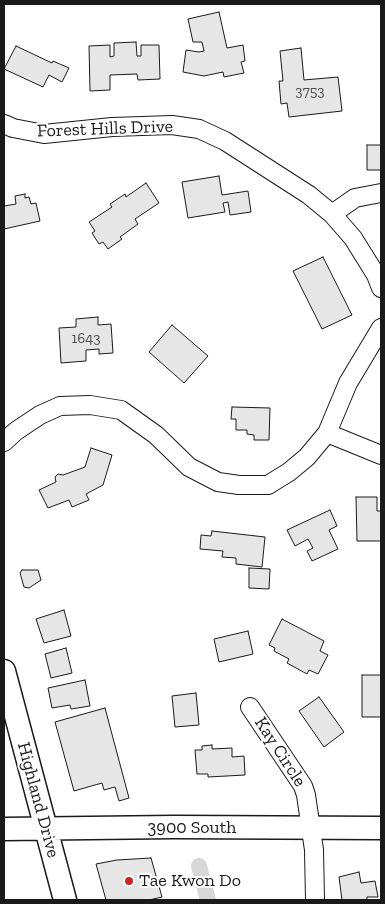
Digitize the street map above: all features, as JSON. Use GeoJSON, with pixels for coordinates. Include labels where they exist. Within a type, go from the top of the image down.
{"type":"FeatureCollection","features":[{"type":"Feature","properties":{"kind":"main road","name":"Highland Drive"},"geometry":{"type":"LineString","coordinates":[[4,671],[64,900]]}},
{"type":"Feature","properties":{"kind":"main road","name":"3900 South"},"geometry":{"type":"LineString","coordinates":[[4,829],[381,828]]}},
{"type":"Feature","properties":{"kind":"street","name":"Forest Hills Drive"},"geometry":{"type":"LineString","coordinates":[[4,124],[12,128],[44,134],[112,127],[172,125],[199,129],[225,141],[309,195],[332,214],[353,238],[376,275],[381,288]]}},
{"type":"Feature","properties":{"kind":"street"},"geometry":{"type":"LineString","coordinates":[[332,214],[355,198],[381,194]]}},
{"type":"Feature","properties":{"kind":"street"},"geometry":{"type":"LineString","coordinates":[[4,442],[16,431],[40,415],[60,406],[90,405],[121,410],[156,435],[189,467],[218,482],[239,485],[268,485],[289,472],[307,457],[327,433],[348,383],[381,328]]}},
{"type":"Feature","properties":{"kind":"street"},"geometry":{"type":"LineString","coordinates":[[327,433],[381,456]]}},
{"type":"Feature","properties":{"kind":"street","name":"Kay Circle"},"geometry":{"type":"LineString","coordinates":[[250,707],[303,786],[314,850],[315,900]]}},
{"type":"Feature","properties":{"kind":"building"},"geometry":{"type":"Polygon","coordinates":[[[219,12],[227,48],[243,45],[245,61],[241,62],[244,73],[224,77],[223,72],[204,76],[183,72],[186,50],[204,51],[202,42],[193,42],[188,19],[219,12]]]}},
{"type":"Feature","properties":{"kind":"building"},"geometry":{"type":"Polygon","coordinates":[[[136,42],[137,56],[141,56],[141,45],[159,45],[160,79],[138,80],[137,74],[110,75],[110,90],[90,91],[89,46],[110,45],[110,57],[114,56],[114,43],[136,42]]]}},
{"type":"Feature","properties":{"kind":"building"},"geometry":{"type":"Polygon","coordinates":[[[16,46],[52,63],[53,61],[69,68],[62,82],[49,75],[43,87],[4,69],[16,46]]]}},
{"type":"Feature","properties":{"kind":"building"},"geometry":{"type":"Polygon","coordinates":[[[301,48],[304,80],[338,77],[342,111],[289,117],[287,103],[281,104],[279,81],[283,81],[280,51],[301,48]]]}},
{"type":"Feature","properties":{"kind":"building"},"geometry":{"type":"Polygon","coordinates":[[[367,145],[381,145],[381,170],[367,170],[367,145]]]}},
{"type":"Feature","properties":{"kind":"building"},"geometry":{"type":"Polygon","coordinates":[[[219,176],[222,195],[248,191],[251,212],[230,215],[228,202],[223,203],[225,212],[188,218],[182,182],[219,176]]]}},
{"type":"Feature","properties":{"kind":"building"},"geometry":{"type":"Polygon","coordinates":[[[146,183],[159,203],[135,219],[138,224],[120,237],[122,239],[108,249],[103,242],[99,244],[92,233],[95,231],[89,222],[112,207],[110,204],[125,194],[126,197],[146,183]]]}},
{"type":"Feature","properties":{"kind":"building"},"geometry":{"type":"Polygon","coordinates":[[[25,194],[25,198],[29,197],[31,204],[36,203],[40,221],[4,229],[4,206],[16,204],[15,196],[25,194]]]}},
{"type":"Feature","properties":{"kind":"building"},"geometry":{"type":"Polygon","coordinates":[[[323,257],[352,315],[322,329],[293,271],[323,257]]]}},
{"type":"Feature","properties":{"kind":"building"},"geometry":{"type":"Polygon","coordinates":[[[98,317],[98,325],[111,324],[113,353],[99,354],[99,349],[86,350],[86,361],[61,363],[59,328],[76,327],[76,319],[98,317]]]}},
{"type":"Feature","properties":{"kind":"building"},"geometry":{"type":"Polygon","coordinates":[[[172,325],[208,356],[184,383],[149,352],[172,325]]]}},
{"type":"Feature","properties":{"kind":"building"},"geometry":{"type":"Polygon","coordinates":[[[232,407],[270,408],[269,440],[254,440],[254,435],[247,434],[247,430],[236,430],[236,419],[231,419],[232,407]]]}},
{"type":"Feature","properties":{"kind":"building"},"geometry":{"type":"Polygon","coordinates":[[[91,448],[112,455],[103,485],[86,494],[89,500],[72,507],[69,500],[48,508],[39,490],[56,482],[55,477],[58,474],[63,475],[85,467],[91,448]]]}},
{"type":"Feature","properties":{"kind":"building"},"geometry":{"type":"Polygon","coordinates":[[[356,497],[377,497],[377,511],[381,511],[381,541],[357,541],[356,497]]]}},
{"type":"Feature","properties":{"kind":"building"},"geometry":{"type":"Polygon","coordinates":[[[330,510],[337,526],[329,530],[338,549],[312,561],[307,551],[313,548],[308,539],[295,546],[287,530],[330,510]]]}},
{"type":"Feature","properties":{"kind":"building"},"geometry":{"type":"Polygon","coordinates":[[[212,531],[265,537],[262,567],[236,564],[236,558],[222,557],[223,551],[200,549],[201,535],[211,536],[212,531]]]}},
{"type":"Feature","properties":{"kind":"building"},"geometry":{"type":"Polygon","coordinates":[[[249,568],[270,569],[269,589],[249,588],[249,568]]]}},
{"type":"Feature","properties":{"kind":"building"},"geometry":{"type":"Polygon","coordinates":[[[22,570],[38,570],[41,580],[29,588],[24,587],[20,573],[22,570]]]}},
{"type":"Feature","properties":{"kind":"building"},"geometry":{"type":"Polygon","coordinates":[[[64,610],[71,636],[44,643],[36,619],[64,610]]]}},
{"type":"Feature","properties":{"kind":"building"},"geometry":{"type":"Polygon","coordinates":[[[282,619],[324,641],[320,651],[328,655],[318,674],[309,670],[307,674],[287,663],[289,659],[274,651],[275,648],[269,645],[282,619]]]}},
{"type":"Feature","properties":{"kind":"building"},"geometry":{"type":"Polygon","coordinates":[[[248,631],[253,654],[219,662],[214,639],[248,631]]]}},
{"type":"Feature","properties":{"kind":"building"},"geometry":{"type":"Polygon","coordinates":[[[66,648],[72,673],[51,678],[45,654],[66,648]]]}},
{"type":"Feature","properties":{"kind":"building"},"geometry":{"type":"Polygon","coordinates":[[[362,675],[381,675],[381,717],[362,717],[362,675]]]}},
{"type":"Feature","properties":{"kind":"building"},"geometry":{"type":"Polygon","coordinates":[[[85,680],[90,706],[71,709],[70,705],[52,708],[48,688],[85,680]]]}},
{"type":"Feature","properties":{"kind":"building"},"geometry":{"type":"Polygon","coordinates":[[[196,693],[199,725],[175,727],[172,696],[196,693]]]}},
{"type":"Feature","properties":{"kind":"building"},"geometry":{"type":"Polygon","coordinates":[[[319,697],[344,732],[324,747],[299,711],[319,697]]]}},
{"type":"Feature","properties":{"kind":"building"},"geometry":{"type":"Polygon","coordinates":[[[105,708],[129,798],[119,801],[115,787],[104,790],[102,783],[74,791],[55,722],[105,708]]]}},
{"type":"Feature","properties":{"kind":"building"},"geometry":{"type":"Polygon","coordinates":[[[212,745],[212,749],[232,748],[232,757],[244,756],[245,775],[208,777],[208,774],[197,774],[195,750],[202,750],[202,746],[212,745]]]}},
{"type":"Feature","properties":{"kind":"building","name":"Tae Kwon Do"},"geometry":{"type":"Polygon","coordinates":[[[151,858],[162,897],[149,900],[106,900],[96,864],[117,860],[151,858]]]}},
{"type":"Feature","properties":{"kind":"building"},"geometry":{"type":"Polygon","coordinates":[[[359,872],[361,883],[375,881],[378,897],[367,897],[367,900],[342,900],[339,877],[359,872]]]}},
{"type":"Feature","properties":{"kind":"waterway"},"geometry":{"type":"LineString","coordinates":[[199,866],[208,900]]}},
{"type":"Feature","properties":{"kind":"place","name":"Tae Kwon Do"},"geometry":{"type":"Point","coordinates":[129,881]}}]}
